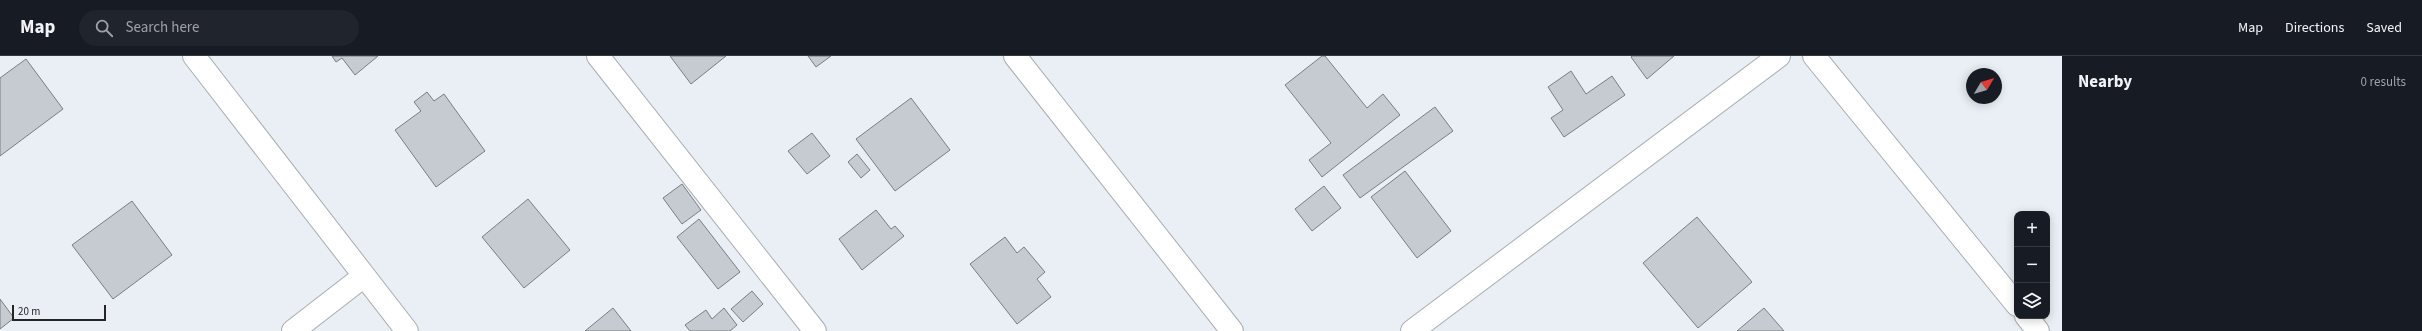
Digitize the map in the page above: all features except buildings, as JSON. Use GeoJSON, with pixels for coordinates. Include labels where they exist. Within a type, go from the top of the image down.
{"type":"FeatureCollection","features":[{"type":"Feature","properties":{"kind":"street"},"geometry":{"type":"LineString","coordinates":[[194,56],[407,331]]}},
{"type":"Feature","properties":{"kind":"street"},"geometry":{"type":"LineString","coordinates":[[598,56],[815,331]]}},
{"type":"Feature","properties":{"kind":"street"},"geometry":{"type":"LineString","coordinates":[[1016,56],[1232,331]]}},
{"type":"Feature","properties":{"kind":"street"},"geometry":{"type":"LineString","coordinates":[[1412,331],[1779,56]]}},
{"type":"Feature","properties":{"kind":"street"},"geometry":{"type":"LineString","coordinates":[[1814,56],[2014,301]]}},
{"type":"Feature","properties":{"kind":"street"},"geometry":{"type":"LineString","coordinates":[[293,331],[364,276]]}},
{"type":"Feature","properties":{"kind":"street"},"geometry":{"type":"LineString","coordinates":[[2028,319],[2038,331]]}}]}
